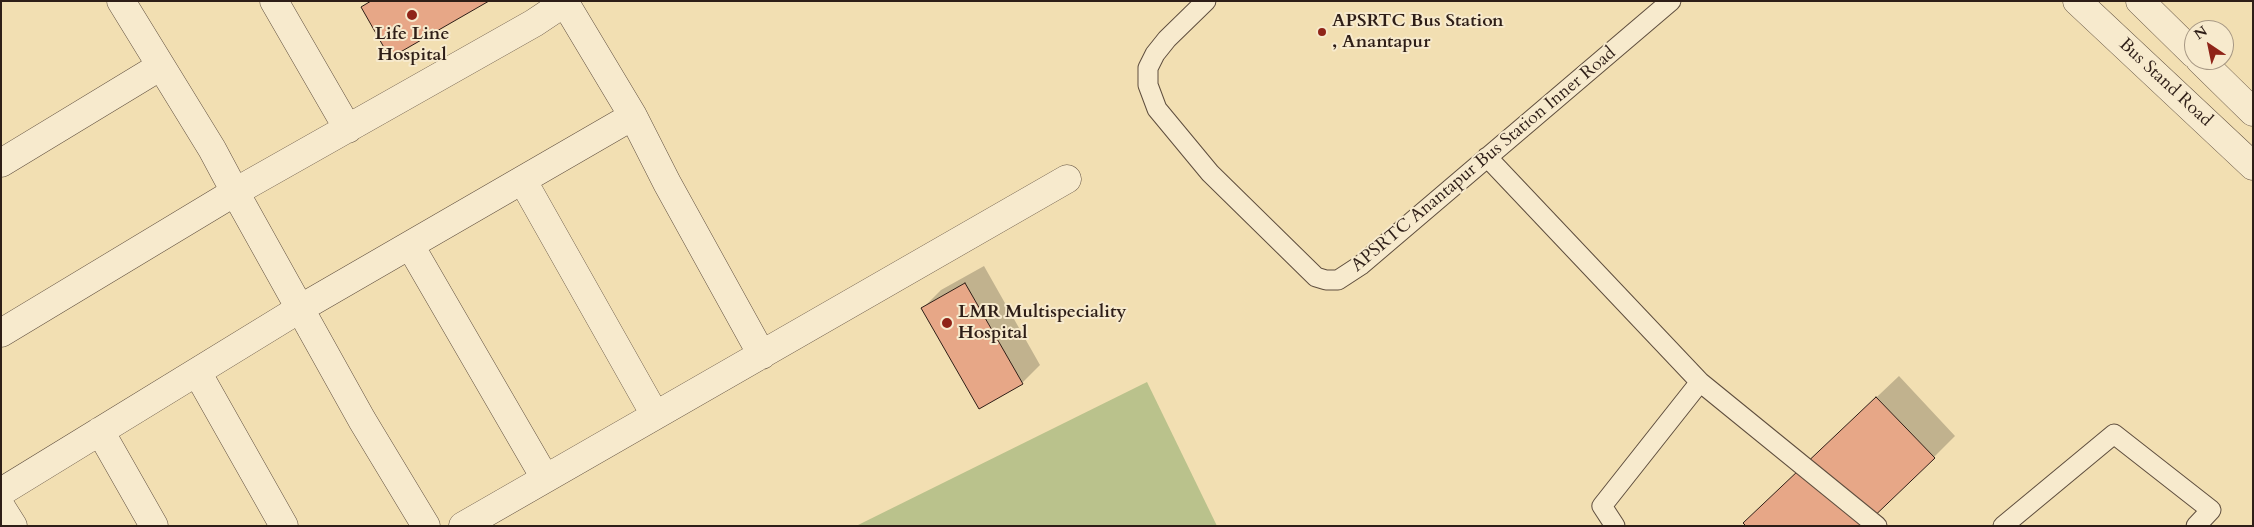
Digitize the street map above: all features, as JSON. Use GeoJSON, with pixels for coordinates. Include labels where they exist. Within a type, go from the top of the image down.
{"type":"FeatureCollection","features":[{"type":"Feature","properties":{"kind":"street"},"geometry":{"type":"LineString","coordinates":[[121,1],[212,148],[235,192],[302,308],[362,420],[426,526]]}},
{"type":"Feature","properties":{"kind":"street"},"geometry":{"type":"LineString","coordinates":[[274,1],[348,129]]}},
{"type":"Feature","properties":{"kind":"street","name":"Bus Stand Road"},"geometry":{"type":"LineString","coordinates":[[2077,1],[2253,166]]}},
{"type":"Feature","properties":{"kind":"street"},"geometry":{"type":"LineString","coordinates":[[2140,1],[2184,44]]}},
{"type":"Feature","properties":{"kind":"street"},"geometry":{"type":"LineString","coordinates":[[1,332],[235,192],[534,23],[565,2],[633,116],[667,183],[762,355]]}},
{"type":"Feature","properties":{"kind":"street"},"geometry":{"type":"LineString","coordinates":[[1,163],[161,66]]}},
{"type":"Feature","properties":{"kind":"street"},"geometry":{"type":"LineString","coordinates":[[2210,70],[2253,112]]}},
{"type":"Feature","properties":{"kind":"street"},"geometry":{"type":"LineString","coordinates":[[1,492],[302,308],[411,247],[633,116]]}},
{"type":"Feature","properties":{"kind":"street"},"geometry":{"type":"LineString","coordinates":[[463,526],[1067,179]]}},
{"type":"Feature","properties":{"kind":"street"},"geometry":{"type":"LineString","coordinates":[[524,181],[654,415]]}},
{"type":"Feature","properties":{"kind":"street"},"geometry":{"type":"LineString","coordinates":[[411,247],[545,478]]}},
{"type":"Feature","properties":{"kind":"street"},"geometry":{"type":"LineString","coordinates":[[198,372],[284,526]]}},
{"type":"Feature","properties":{"kind":"street"},"geometry":{"type":"LineString","coordinates":[[100,431],[154,526]]}},
{"type":"Feature","properties":{"kind":"street"},"geometry":{"type":"LineString","coordinates":[[1,507],[13,526]]}},
{"type":"Feature","properties":{"kind":"lane","name":"APSRTC Anantapur Bus Station Inner Road"},"geometry":{"type":"LineString","coordinates":[[1206,1],[1167,39],[1148,68],[1148,85],[1156,109],[1210,173],[1316,276],[1326,280],[1338,280],[1349,274],[1671,1]]}},
{"type":"Feature","properties":{"kind":"lane"},"geometry":{"type":"LineString","coordinates":[[1487,157],[1700,382],[1877,526]]}},
{"type":"Feature","properties":{"kind":"lane"},"geometry":{"type":"LineString","coordinates":[[1615,526],[1602,506],[1700,382]]}},
{"type":"Feature","properties":{"kind":"lane"},"geometry":{"type":"LineString","coordinates":[[2002,526],[2114,434],[2210,510],[2196,526]]}},
{"type":"Feature","properties":{"kind":"green space"},"geometry":{"type":"Polygon","coordinates":[[[1147,382],[1217,526],[856,526],[1147,382]]]}},
{"type":"Feature","properties":{"kind":"building"},"geometry":{"type":"Polygon","coordinates":[[[371,1],[489,1],[390,58],[361,7],[371,1]]]}},
{"type":"Feature","properties":{"kind":"building"},"geometry":{"type":"Polygon","coordinates":[[[965,283],[1023,384],[979,409],[921,308],[965,283]]]}},
{"type":"Feature","properties":{"kind":"building"},"geometry":{"type":"Polygon","coordinates":[[[1876,397],[1935,458],[1864,526],[1746,526],[1743,523],[1876,397]]]}},
{"type":"Feature","properties":{"kind":"place","name":"Life Line Hospital"},"geometry":{"type":"Point","coordinates":[412,15]}},
{"type":"Feature","properties":{"kind":"place","name":"APSRTC Bus Station , Anantapur"},"geometry":{"type":"Point","coordinates":[1322,32]}},
{"type":"Feature","properties":{"kind":"place","name":"LMR Multispeciality Hospital"},"geometry":{"type":"Point","coordinates":[947,323]}}]}
